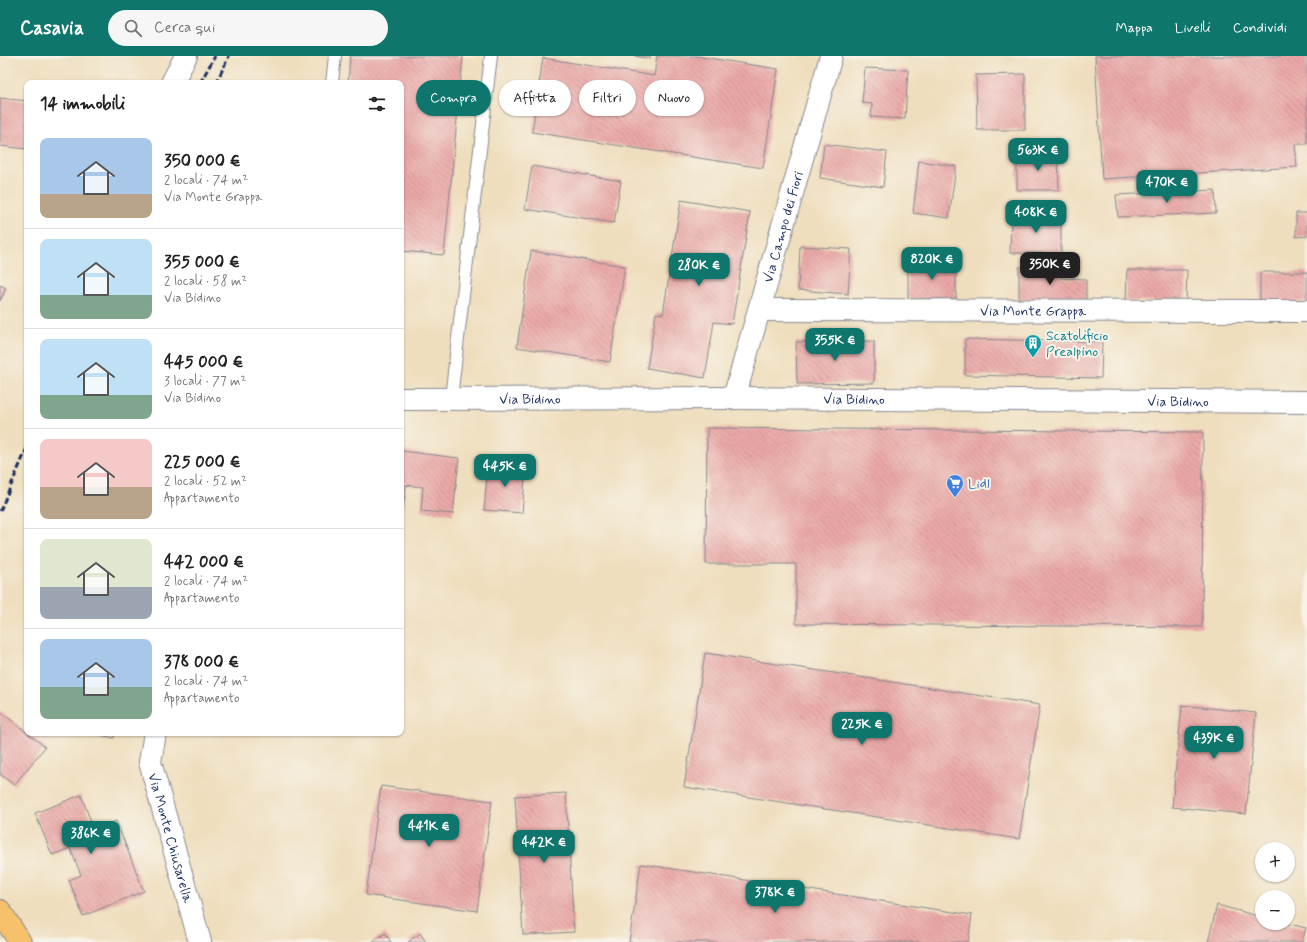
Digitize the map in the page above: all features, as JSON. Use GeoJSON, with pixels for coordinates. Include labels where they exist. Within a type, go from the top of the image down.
{"type":"FeatureCollection","features":[{"type":"Feature","properties":{"kind":"main road"},"geometry":{"type":"LineString","coordinates":[[0,911],[20,942]]}},
{"type":"Feature","properties":{"kind":"street"},"geometry":{"type":"LineString","coordinates":[[174,80],[186,56]]}},
{"type":"Feature","properties":{"kind":"street","name":"Via Campo dei Fiori"},"geometry":{"type":"LineString","coordinates":[[734,398],[831,56]]}},
{"type":"Feature","properties":{"kind":"street","name":"Via Monte Grappa"},"geometry":{"type":"LineString","coordinates":[[759,310],[1307,311]]}},
{"type":"Feature","properties":{"kind":"street","name":"Via Bidino"},"geometry":{"type":"LineString","coordinates":[[404,399],[734,398],[1307,402]]}},
{"type":"Feature","properties":{"kind":"street","name":"Via Monte Chiusarella"},"geometry":{"type":"LineString","coordinates":[[154,736],[150,762],[200,942]]}},
{"type":"Feature","properties":{"kind":"lane"},"geometry":{"type":"LineString","coordinates":[[332,80],[335,56]]}},
{"type":"Feature","properties":{"kind":"lane"},"geometry":{"type":"LineString","coordinates":[[452,398],[491,56]]}},
{"type":"Feature","properties":{"kind":"building"},"geometry":{"type":"Polygon","coordinates":[[[350,56],[463,56],[461,80],[416,80],[416,116],[457,116],[444,255],[404,251],[404,80],[348,80],[350,56]]]}},
{"type":"Feature","properties":{"kind":"building"},"geometry":{"type":"Polygon","coordinates":[[[635,56],[650,56],[650,59],[635,56]]]}},
{"type":"Feature","properties":{"kind":"building"},"geometry":{"type":"Polygon","coordinates":[[[657,56],[696,56],[778,69],[763,168],[532,132],[534,116],[571,116],[571,80],[540,80],[543,58],[654,76],[657,56]]]}},
{"type":"Feature","properties":{"kind":"building"},"geometry":{"type":"Polygon","coordinates":[[[1095,56],[1307,56],[1307,144],[1295,144],[1297,167],[1102,179],[1095,56]]]}},
{"type":"Feature","properties":{"kind":"building"},"geometry":{"type":"Polygon","coordinates":[[[865,68],[908,70],[905,119],[871,117],[872,104],[862,103],[865,68]]]}},
{"type":"Feature","properties":{"kind":"building"},"geometry":{"type":"Polygon","coordinates":[[[1025,74],[1025,130],[977,130],[976,75],[1025,74]]]}},
{"type":"Feature","properties":{"kind":"building"},"geometry":{"type":"Polygon","coordinates":[[[0,98],[24,101],[24,149],[0,146],[0,98]]]}},
{"type":"Feature","properties":{"kind":"building"},"geometry":{"type":"Polygon","coordinates":[[[824,144],[887,152],[883,187],[820,178],[824,144]]]}},
{"type":"Feature","properties":{"kind":"building"},"geometry":{"type":"Polygon","coordinates":[[[1017,154],[1058,154],[1059,190],[1017,190],[1017,154]]]}},
{"type":"Feature","properties":{"kind":"building"},"geometry":{"type":"Polygon","coordinates":[[[919,161],[956,166],[949,218],[913,213],[919,161]]]}},
{"type":"Feature","properties":{"kind":"building"},"geometry":{"type":"Polygon","coordinates":[[[532,166],[621,181],[614,223],[525,209],[532,166]]]}},
{"type":"Feature","properties":{"kind":"building"},"geometry":{"type":"Polygon","coordinates":[[[1215,190],[1216,213],[1118,217],[1116,195],[1215,190]]]}},
{"type":"Feature","properties":{"kind":"building"},"geometry":{"type":"Polygon","coordinates":[[[681,200],[750,212],[732,324],[714,322],[705,378],[647,368],[656,313],[663,314],[681,200]]]}},
{"type":"Feature","properties":{"kind":"building"},"geometry":{"type":"Polygon","coordinates":[[[1296,213],[1307,213],[1307,236],[1296,237],[1296,213]]]}},
{"type":"Feature","properties":{"kind":"building"},"geometry":{"type":"Polygon","coordinates":[[[1011,215],[1061,215],[1061,253],[1010,253],[1011,215]]]}},
{"type":"Feature","properties":{"kind":"building"},"geometry":{"type":"Polygon","coordinates":[[[800,246],[851,249],[848,294],[798,290],[800,246]]]}},
{"type":"Feature","properties":{"kind":"building"},"geometry":{"type":"Polygon","coordinates":[[[531,251],[625,266],[610,362],[517,347],[531,251]]]}},
{"type":"Feature","properties":{"kind":"building"},"geometry":{"type":"Polygon","coordinates":[[[908,263],[956,263],[956,299],[908,299],[908,263]]]}},
{"type":"Feature","properties":{"kind":"building"},"geometry":{"type":"Polygon","coordinates":[[[1019,267],[1061,268],[1061,278],[1086,279],[1086,301],[1019,300],[1019,267]]]}},
{"type":"Feature","properties":{"kind":"building"},"geometry":{"type":"Polygon","coordinates":[[[1127,270],[1187,270],[1186,301],[1126,301],[1127,270]]]}},
{"type":"Feature","properties":{"kind":"building"},"geometry":{"type":"Polygon","coordinates":[[[1260,272],[1307,272],[1307,302],[1260,303],[1260,272]]]}},
{"type":"Feature","properties":{"kind":"building"},"geometry":{"type":"Polygon","coordinates":[[[0,285],[6,288],[0,301],[0,285]]]}},
{"type":"Feature","properties":{"kind":"building","name":"Scatolificio Prealpino"},"geometry":{"type":"Polygon","coordinates":[[[965,339],[1102,342],[1101,378],[965,375],[965,339]]]}},
{"type":"Feature","properties":{"kind":"building"},"geometry":{"type":"Polygon","coordinates":[[[874,341],[874,383],[797,384],[796,342],[874,341]]]}},
{"type":"Feature","properties":{"kind":"building","name":"Lidl"},"geometry":{"type":"Polygon","coordinates":[[[707,428],[1203,432],[1202,627],[796,624],[796,564],[706,564],[707,428]]]}},
{"type":"Feature","properties":{"kind":"building"},"geometry":{"type":"Polygon","coordinates":[[[404,451],[459,458],[453,514],[421,511],[423,487],[406,485],[404,500],[404,451]]]}},
{"type":"Feature","properties":{"kind":"building"},"geometry":{"type":"Polygon","coordinates":[[[488,464],[526,467],[522,513],[484,510],[488,464]]]}},
{"type":"Feature","properties":{"kind":"building"},"geometry":{"type":"Polygon","coordinates":[[[705,653],[1040,705],[1019,839],[684,787],[705,653]]]}},
{"type":"Feature","properties":{"kind":"building"},"geometry":{"type":"Polygon","coordinates":[[[1182,705],[1256,713],[1246,814],[1172,807],[1182,705]]]}},
{"type":"Feature","properties":{"kind":"building"},"geometry":{"type":"Polygon","coordinates":[[[0,711],[24,730],[24,736],[31,736],[45,747],[14,785],[0,774],[0,711]]]}},
{"type":"Feature","properties":{"kind":"building"},"geometry":{"type":"Polygon","coordinates":[[[381,786],[492,801],[477,911],[366,895],[381,786]]]}},
{"type":"Feature","properties":{"kind":"building"},"geometry":{"type":"Polygon","coordinates":[[[566,793],[574,932],[523,935],[515,796],[566,793]]]}},
{"type":"Feature","properties":{"kind":"building"},"geometry":{"type":"Polygon","coordinates":[[[81,795],[94,830],[116,821],[144,891],[83,916],[69,880],[81,875],[70,848],[52,855],[35,813],[81,795]]]}},
{"type":"Feature","properties":{"kind":"building"},"geometry":{"type":"Polygon","coordinates":[[[641,864],[972,915],[968,942],[629,942],[641,864]]]}},
{"type":"Feature","properties":{"kind":"building"},"geometry":{"type":"Polygon","coordinates":[[[1217,905],[1255,915],[1255,930],[1295,930],[1295,925],[1306,928],[1302,942],[1208,942],[1217,905]]]}},
{"type":"Feature","properties":{"kind":"building"},"geometry":{"type":"Polygon","coordinates":[[[385,933],[391,942],[372,942],[385,933]]]}},
{"type":"Feature","properties":{"kind":"building"},"geometry":{"type":"Polygon","coordinates":[[[420,933],[426,942],[408,942],[420,933]]]}},
{"type":"Feature","properties":{"kind":"railway"},"geometry":{"type":"LineString","coordinates":[[202,80],[215,56]]}},
{"type":"Feature","properties":{"kind":"railway"},"geometry":{"type":"LineString","coordinates":[[217,80],[229,56]]}},
{"type":"Feature","properties":{"kind":"railway"},"geometry":{"type":"LineString","coordinates":[[0,511],[24,455]]}},
{"type":"Feature","properties":{"kind":"place","name":"Scatolificio Prealpino"},"geometry":{"type":"Point","coordinates":[1033,358]}},
{"type":"Feature","properties":{"kind":"place","name":"Lidl"},"geometry":{"type":"Point","coordinates":[955,498]}}]}
